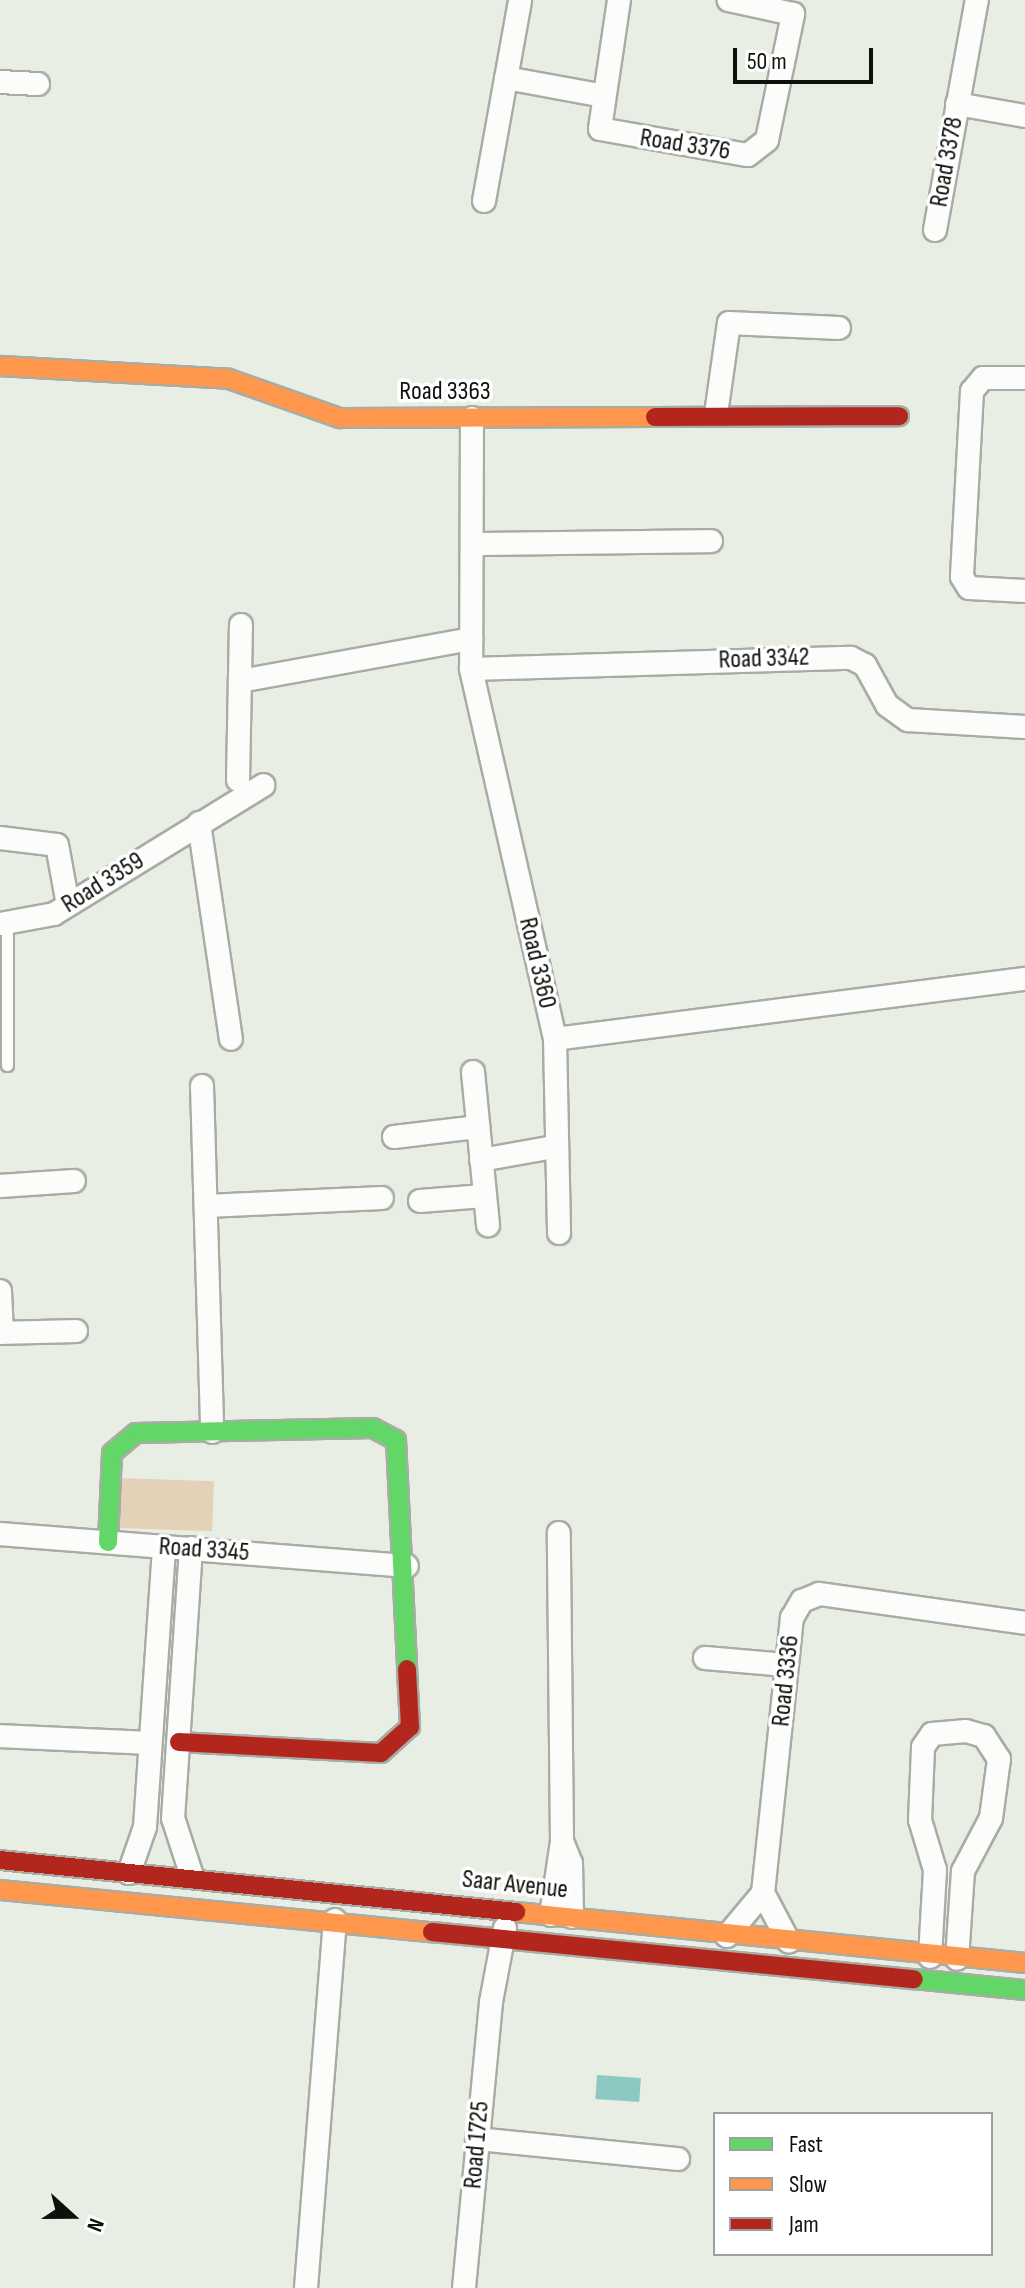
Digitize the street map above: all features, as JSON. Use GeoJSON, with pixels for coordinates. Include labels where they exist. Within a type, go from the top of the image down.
{"type":"FeatureCollection","features":[{"type":"Feature","properties":{"kind":"street"},"geometry":{"type":"LineString","coordinates":[[484,201],[520,0]]}},
{"type":"Feature","properties":{"kind":"street","name":"Road 3376"},"geometry":{"type":"LineString","coordinates":[[619,0],[599,95],[605,133],[756,153],[767,140],[794,7],[729,0]]}},
{"type":"Feature","properties":{"kind":"street","name":"Road 3378"},"geometry":{"type":"LineString","coordinates":[[935,230],[977,0]]}},
{"type":"Feature","properties":{"kind":"street"},"geometry":{"type":"LineString","coordinates":[[506,78],[599,95]]}},
{"type":"Feature","properties":{"kind":"street"},"geometry":{"type":"LineString","coordinates":[[0,82],[38,84]]}},
{"type":"Feature","properties":{"kind":"street"},"geometry":{"type":"LineString","coordinates":[[957,104],[1025,116]]}},
{"type":"Feature","properties":{"kind":"street"},"geometry":{"type":"LineString","coordinates":[[716,414],[729,323],[742,318],[839,328]]}},
{"type":"Feature","properties":{"kind":"street","name":"Road 3363"},"geometry":{"type":"LineString","coordinates":[[0,366],[229,379],[340,418],[716,414],[899,416]]}},
{"type":"Feature","properties":{"kind":"street"},"geometry":{"type":"LineString","coordinates":[[1025,378],[983,378],[972,391],[962,577],[969,588],[1025,591]]}},
{"type":"Feature","properties":{"kind":"street","name":"Road 3360"},"geometry":{"type":"LineString","coordinates":[[472,418],[471,669],[555,1039],[1025,979]]}},
{"type":"Feature","properties":{"kind":"street"},"geometry":{"type":"LineString","coordinates":[[472,544],[711,541]]}},
{"type":"Feature","properties":{"kind":"street"},"geometry":{"type":"LineString","coordinates":[[238,780],[241,625]]}},
{"type":"Feature","properties":{"kind":"street"},"geometry":{"type":"LineString","coordinates":[[240,681],[471,639]]}},
{"type":"Feature","properties":{"kind":"street","name":"Road 3342"},"geometry":{"type":"LineString","coordinates":[[471,669],[851,658],[865,665],[887,705],[908,720],[1025,727]]}},
{"type":"Feature","properties":{"kind":"street","name":"Road 3359"},"geometry":{"type":"LineString","coordinates":[[4,924],[68,905],[264,785]]}},
{"type":"Feature","properties":{"kind":"street"},"geometry":{"type":"LineString","coordinates":[[199,823],[231,1039]]}},
{"type":"Feature","properties":{"kind":"street"},"geometry":{"type":"LineString","coordinates":[[0,838],[57,845],[68,905]]}},
{"type":"Feature","properties":{"kind":"street"},"geometry":{"type":"LineString","coordinates":[[555,1039],[554,1147],[559,1233]]}},
{"type":"Feature","properties":{"kind":"street"},"geometry":{"type":"LineString","coordinates":[[473,1072],[488,1225]]}},
{"type":"Feature","properties":{"kind":"street"},"geometry":{"type":"LineString","coordinates":[[202,1086],[212,1432]]}},
{"type":"Feature","properties":{"kind":"street"},"geometry":{"type":"LineString","coordinates":[[394,1137],[478,1127]]}},
{"type":"Feature","properties":{"kind":"street"},"geometry":{"type":"LineString","coordinates":[[481,1160],[554,1147]]}},
{"type":"Feature","properties":{"kind":"street"},"geometry":{"type":"LineString","coordinates":[[0,1186],[74,1181]]}},
{"type":"Feature","properties":{"kind":"street"},"geometry":{"type":"LineString","coordinates":[[420,1201],[484,1196]]}},
{"type":"Feature","properties":{"kind":"street"},"geometry":{"type":"LineString","coordinates":[[206,1206],[382,1198]]}},
{"type":"Feature","properties":{"kind":"street"},"geometry":{"type":"LineString","coordinates":[[0,1291],[1,1333],[76,1331]]}},
{"type":"Feature","properties":{"kind":"street"},"geometry":{"type":"LineString","coordinates":[[0,1736],[361,1755],[398,1743],[414,1708],[399,1453],[386,1431],[136,1433],[117,1444],[108,1542]]}},
{"type":"Feature","properties":{"kind":"street"},"geometry":{"type":"LineString","coordinates":[[559,1533],[562,1841],[571,1863],[561,1916]]}},
{"type":"Feature","properties":{"kind":"street","name":"Road 3345"},"geometry":{"type":"LineString","coordinates":[[0,1534],[407,1566]]}},
{"type":"Feature","properties":{"kind":"street"},"geometry":{"type":"LineString","coordinates":[[129,1873],[145,1827],[164,1547]]}},
{"type":"Feature","properties":{"kind":"street"},"geometry":{"type":"LineString","coordinates":[[191,1548],[173,1826],[192,1876]]}},
{"type":"Feature","properties":{"kind":"street","name":"Road 3336"},"geometry":{"type":"LineString","coordinates":[[763,1893],[787,1665],[796,1609],[819,1594],[1025,1623]]}},
{"type":"Feature","properties":{"kind":"street"},"geometry":{"type":"LineString","coordinates":[[705,1658],[787,1665]]}},
{"type":"Feature","properties":{"kind":"street"},"geometry":{"type":"LineString","coordinates":[[930,1957],[935,1870],[920,1820],[923,1747],[932,1734],[966,1731],[984,1736],[999,1759],[991,1818],[963,1871],[957,1959]]}},
{"type":"Feature","properties":{"kind":"street","name":"Saar Avenue"},"geometry":{"type":"LineString","coordinates":[[0,1860],[192,1876],[930,1957],[1025,1963]]}},
{"type":"Feature","properties":{"kind":"street","name":"Saar Avenue"},"geometry":{"type":"LineString","coordinates":[[0,1890],[495,1933],[1025,1990]]}},
{"type":"Feature","properties":{"kind":"street"},"geometry":{"type":"LineString","coordinates":[[727,1936],[763,1893],[789,1942]]}},
{"type":"Feature","properties":{"kind":"street","name":"Road 1725"},"geometry":{"type":"LineString","coordinates":[[464,2288],[497,1909]]}},
{"type":"Feature","properties":{"kind":"street"},"geometry":{"type":"LineString","coordinates":[[306,2288],[335,1920]]}},
{"type":"Feature","properties":{"kind":"street"},"geometry":{"type":"LineString","coordinates":[[477,2139],[678,2159]]}},
{"type":"Feature","properties":{"kind":"lane"},"geometry":{"type":"LineString","coordinates":[[4,924],[7,1065]]}},
{"type":"Feature","properties":{"kind":"shaded area"},"geometry":{"type":"Polygon","coordinates":[[[119,1478],[214,1481],[212,1531],[117,1528],[119,1478]]]}},
{"type":"Feature","properties":{"kind":"water"},"geometry":{"type":"Polygon","coordinates":[[[597,2075],[641,2078],[639,2102],[595,2099],[597,2075]]]}},
{"type":"Feature","properties":{"kind":"traffic: fast"},"geometry":{"type":"LineString","coordinates":[[108,1542],[112,1453],[136,1433],[373,1428],[396,1440],[407,1669]]}},
{"type":"Feature","properties":{"kind":"traffic: fast"},"geometry":{"type":"LineString","coordinates":[[914,1979],[1025,1990]]}},
{"type":"Feature","properties":{"kind":"traffic: slow"},"geometry":{"type":"LineString","coordinates":[[0,366],[229,379],[340,418],[655,417]]}},
{"type":"Feature","properties":{"kind":"traffic: slow"},"geometry":{"type":"LineString","coordinates":[[0,1890],[432,1932]]}},
{"type":"Feature","properties":{"kind":"traffic: slow"},"geometry":{"type":"LineString","coordinates":[[516,1912],[1025,1963]]}},
{"type":"Feature","properties":{"kind":"traffic: jam"},"geometry":{"type":"LineString","coordinates":[[655,417],[899,416]]}},
{"type":"Feature","properties":{"kind":"traffic: jam"},"geometry":{"type":"LineString","coordinates":[[179,1742],[381,1753],[410,1727],[407,1669]]}},
{"type":"Feature","properties":{"kind":"traffic: jam"},"geometry":{"type":"LineString","coordinates":[[0,1860],[516,1912]]}},
{"type":"Feature","properties":{"kind":"traffic: jam"},"geometry":{"type":"LineString","coordinates":[[432,1932],[914,1979]]}}]}
